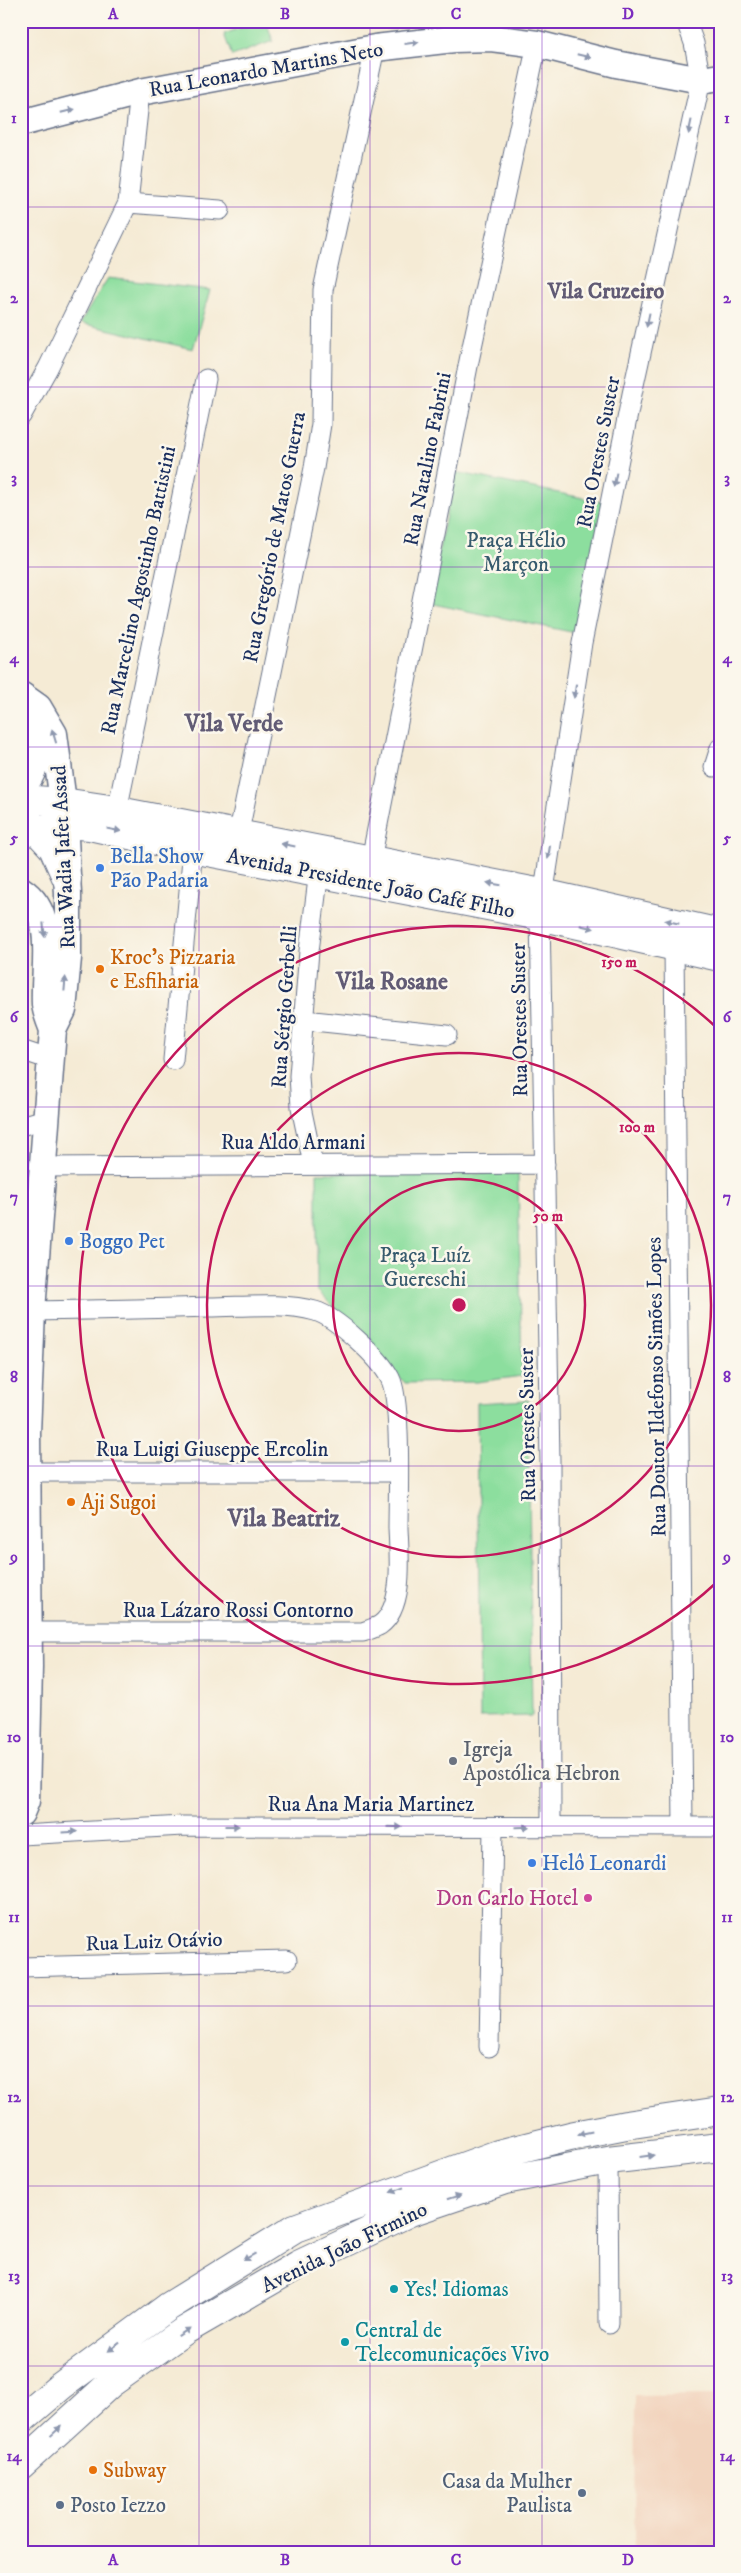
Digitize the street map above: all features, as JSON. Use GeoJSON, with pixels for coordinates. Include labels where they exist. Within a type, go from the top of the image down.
{"type":"FeatureCollection","features":[{"type":"Feature","properties":{"kind":"main road","name":"Avenida Presidente João Café Filho"},"geometry":{"type":"LineString","coordinates":[[21,799],[116,831],[194,838],[541,905],[720,933]]}},
{"type":"Feature","properties":{"kind":"main road","name":"Avenida Presidente João Café Filho"},"geometry":{"type":"LineString","coordinates":[[27,826],[64,813],[117,811],[194,838]]}},
{"type":"Feature","properties":{"kind":"main road"},"geometry":{"type":"LineString","coordinates":[[27,826],[53,848],[67,879]]}},
{"type":"Feature","properties":{"kind":"main road","name":"Avenida Presidente João Café Filho"},"geometry":{"type":"LineString","coordinates":[[541,905],[674,947],[720,957]]}},
{"type":"Feature","properties":{"kind":"main road","name":"Avenida João Firmino"},"geometry":{"type":"LineString","coordinates":[[21,2420],[61,2386],[168,2307],[295,2228],[498,2154],[626,2125],[720,2111]]}},
{"type":"Feature","properties":{"kind":"main road","name":"Avenida João Firmino"},"geometry":{"type":"LineString","coordinates":[[21,2465],[72,2417],[134,2366],[184,2331],[298,2265],[410,2212],[505,2180],[608,2160],[719,2149]]}},
{"type":"Feature","properties":{"kind":"street","name":"Rua Orestes Suster"},"geometry":{"type":"LineString","coordinates":[[551,1826],[550,1460],[541,905],[582,643],[632,394],[710,79],[686,21]]}},
{"type":"Feature","properties":{"kind":"street","name":"Rua Leonardo Martins Neto"},"geometry":{"type":"LineString","coordinates":[[21,123],[140,92],[375,48],[454,39],[491,38],[537,44],[616,64],[710,79]]}},
{"type":"Feature","properties":{"kind":"street","name":"Rua Natalino Fabrini"},"geometry":{"type":"LineString","coordinates":[[368,872],[470,361],[537,44]]}},
{"type":"Feature","properties":{"kind":"street","name":"Rua Gregório de Matos Guerra"},"geometry":{"type":"LineString","coordinates":[[235,846],[314,468],[321,424],[324,281],[375,48]]}},
{"type":"Feature","properties":{"kind":"street"},"geometry":{"type":"LineString","coordinates":[[21,416],[48,368],[128,203],[140,92]]}},
{"type":"Feature","properties":{"kind":"street"},"geometry":{"type":"LineString","coordinates":[[128,203],[220,210]]}},
{"type":"Feature","properties":{"kind":"street","name":"Rua Marcelino Agostinho Battistini"},"geometry":{"type":"LineString","coordinates":[[117,811],[206,379]]}},
{"type":"Feature","properties":{"kind":"street","name":"Rua Wadia Jafet Assad"},"geometry":{"type":"LineString","coordinates":[[21,695],[42,712],[54,734],[64,813],[68,948],[63,1010],[53,1030]]}},
{"type":"Feature","properties":{"kind":"street","name":"Rua Wadia Jafet Assad"},"geometry":{"type":"LineString","coordinates":[[21,718],[34,736],[36,752],[31,774],[21,788]]}},
{"type":"Feature","properties":{"kind":"street"},"geometry":{"type":"LineString","coordinates":[[714,767],[720,748]]}},
{"type":"Feature","properties":{"kind":"street"},"geometry":{"type":"LineString","coordinates":[[173,1060],[194,838]]}},
{"type":"Feature","properties":{"kind":"street","name":"Rua Sérgio Gerbelli"},"geometry":{"type":"LineString","coordinates":[[313,1164],[300,1099],[299,1076],[320,863]]}},
{"type":"Feature","properties":{"kind":"street","name":"Rua Wadia Jafet Assad"},"geometry":{"type":"LineString","coordinates":[[21,890],[34,901],[42,915],[46,952],[45,1006],[53,1030],[51,1060],[33,1122],[41,1167],[32,1311],[27,1472],[25,1807],[21,1814]]}},
{"type":"Feature","properties":{"kind":"street","name":"Rua Doutor Ildefonso Simões Lopes"},"geometry":{"type":"LineString","coordinates":[[674,947],[683,1827]]}},
{"type":"Feature","properties":{"kind":"street"},"geometry":{"type":"LineString","coordinates":[[304,1020],[447,1035]]}},
{"type":"Feature","properties":{"kind":"street"},"geometry":{"type":"LineString","coordinates":[[21,1050],[51,1060]]}},
{"type":"Feature","properties":{"kind":"street","name":"Rua Aldo Armani"},"geometry":{"type":"LineString","coordinates":[[41,1167],[545,1164]]}},
{"type":"Feature","properties":{"kind":"street","name":"Rua Lázaro Rossi Contorno"},"geometry":{"type":"LineString","coordinates":[[27,1632],[337,1634],[363,1632],[380,1625],[391,1613],[398,1590],[395,1396],[390,1378],[357,1341],[327,1316],[295,1308],[245,1307],[32,1311]]}},
{"type":"Feature","properties":{"kind":"street","name":"Rua Luigi Giuseppe Ercolin"},"geometry":{"type":"LineString","coordinates":[[27,1472],[397,1472]]}},
{"type":"Feature","properties":{"kind":"street","name":"Rua Ana Maria Martinez"},"geometry":{"type":"LineString","coordinates":[[21,1834],[183,1826],[720,1827]]}},
{"type":"Feature","properties":{"kind":"street"},"geometry":{"type":"LineString","coordinates":[[489,2047],[493,1828]]}},
{"type":"Feature","properties":{"kind":"street","name":"Rua Luiz Otávio"},"geometry":{"type":"LineString","coordinates":[[21,1967],[287,1960]]}},
{"type":"Feature","properties":{"kind":"street"},"geometry":{"type":"LineString","coordinates":[[608,2160],[609,2324]]}},
{"type":"Feature","properties":{"kind":"shaded area"},"geometry":{"type":"Polygon","coordinates":[[[720,2395],[720,2548],[634,2549],[635,2396],[720,2395]]]}},
{"type":"Feature","properties":{"kind":"green space"},"geometry":{"type":"Polygon","coordinates":[[[260,21],[266,21],[273,41],[232,56],[224,34],[260,21]]]}},
{"type":"Feature","properties":{"kind":"green space"},"geometry":{"type":"Polygon","coordinates":[[[108,278],[210,290],[193,349],[80,323],[108,278]]]}},
{"type":"Feature","properties":{"kind":"green space","name":"Praça Hélio Marçon"},"geometry":{"type":"Polygon","coordinates":[[[455,472],[603,502],[576,633],[428,603],[455,472]]]}},
{"type":"Feature","properties":{"kind":"green space","name":"Praça Luíz Guereschi"},"geometry":{"type":"Polygon","coordinates":[[[317,1173],[518,1174],[522,1376],[477,1382],[405,1383],[317,1290],[317,1173]]]}},
{"type":"Feature","properties":{"kind":"green space"},"geometry":{"type":"Polygon","coordinates":[[[528,1400],[532,1716],[480,1717],[477,1403],[528,1400]]]}},
{"type":"Feature","properties":{"kind":"place","name":"Bella Show Pão Padaria"},"geometry":{"type":"Point","coordinates":[100,868]}},
{"type":"Feature","properties":{"kind":"place","name":"Kroc's Pizzaria e Esfiharia"},"geometry":{"type":"Point","coordinates":[100,969]}},
{"type":"Feature","properties":{"kind":"place","name":"Boggo Pet"},"geometry":{"type":"Point","coordinates":[69,1241]}},
{"type":"Feature","properties":{"kind":"place","name":"Aji Sugoi"},"geometry":{"type":"Point","coordinates":[71,1502]}},
{"type":"Feature","properties":{"kind":"place","name":"Igreja Apostólica Hebron"},"geometry":{"type":"Point","coordinates":[453,1761]}},
{"type":"Feature","properties":{"kind":"place","name":"Helô Leonardi"},"geometry":{"type":"Point","coordinates":[532,1863]}},
{"type":"Feature","properties":{"kind":"place","name":"Don Carlo Hotel"},"geometry":{"type":"Point","coordinates":[588,1898]}},
{"type":"Feature","properties":{"kind":"place","name":"Yes! Idiomas"},"geometry":{"type":"Point","coordinates":[394,2289]}},
{"type":"Feature","properties":{"kind":"place","name":"Central de Telecomunicações Vivo"},"geometry":{"type":"Point","coordinates":[345,2342]}},
{"type":"Feature","properties":{"kind":"place","name":"Subway"},"geometry":{"type":"Point","coordinates":[93,2470]}},
{"type":"Feature","properties":{"kind":"place","name":"Casa da Mulher Paulista"},"geometry":{"type":"Point","coordinates":[582,2493]}},
{"type":"Feature","properties":{"kind":"place","name":"Posto Iezzo"},"geometry":{"type":"Point","coordinates":[60,2505]}},
{"type":"Feature","properties":{"kind":"district","name":"Vila Cruzeiro"},"geometry":{"type":"Point","coordinates":[606,290]}},
{"type":"Feature","properties":{"kind":"district","name":"Vila Verde"},"geometry":{"type":"Point","coordinates":[234,723]}},
{"type":"Feature","properties":{"kind":"district","name":"Vila Rosane"},"geometry":{"type":"Point","coordinates":[392,981]}},
{"type":"Feature","properties":{"kind":"district","name":"Vila Beatriz"},"geometry":{"type":"Point","coordinates":[284,1518]}}]}
